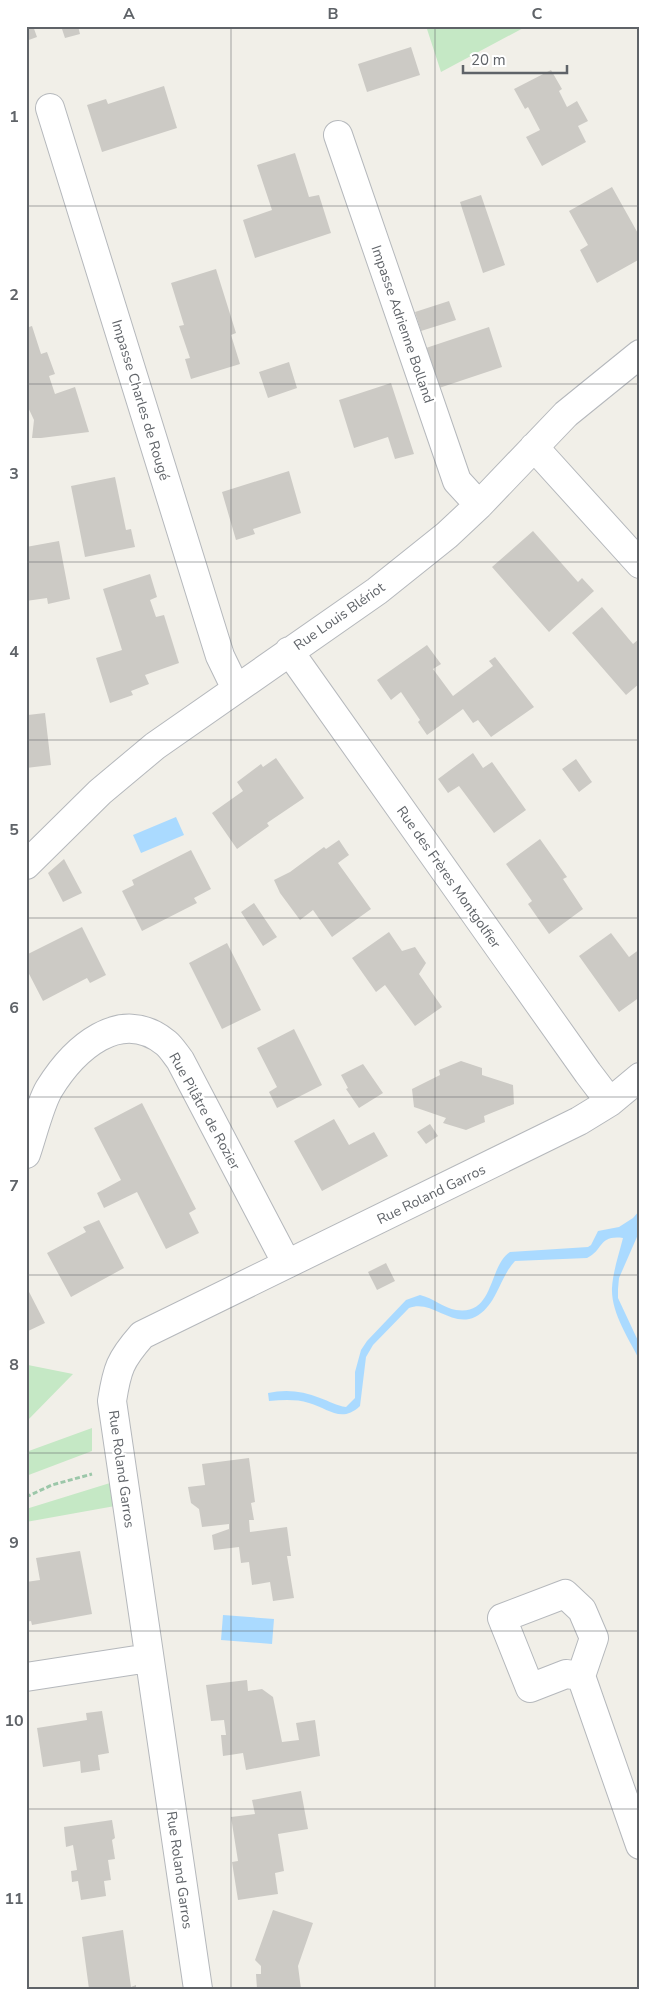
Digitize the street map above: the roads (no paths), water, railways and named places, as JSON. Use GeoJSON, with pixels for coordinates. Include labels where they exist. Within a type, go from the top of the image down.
{"type":"FeatureCollection","features":[{"type":"Feature","properties":{"kind":"street","name":"Impasse Charles de Rougé"},"geometry":{"type":"LineString","coordinates":[[50,108],[220,656],[236,689]]}},
{"type":"Feature","properties":{"kind":"street","name":"Impasse Adrienne Bolland"},"geometry":{"type":"LineString","coordinates":[[338,135],[457,481],[480,505]]}},
{"type":"Feature","properties":{"kind":"street","name":"Rue Louis Blériot"},"geometry":{"type":"LineString","coordinates":[[26,865],[100,792],[155,746],[377,590],[447,534],[480,505],[566,414],[640,354]]}},
{"type":"Feature","properties":{"kind":"street"},"geometry":{"type":"LineString","coordinates":[[534,446],[640,564]]}},
{"type":"Feature","properties":{"kind":"street","name":"Rue des Frères Montgolfier"},"geometry":{"type":"LineString","coordinates":[[289,651],[588,1074],[610,1102]]}},
{"type":"Feature","properties":{"kind":"street","name":"Rue Pilâtre de Rozier"},"geometry":{"type":"LineString","coordinates":[[26,1154],[48,1091],[66,1066],[88,1043],[99,1036],[129,1027],[147,1032],[166,1043],[180,1060],[287,1264]]}},
{"type":"Feature","properties":{"kind":"street","name":"Rue Roland Garros"},"geometry":{"type":"LineString","coordinates":[[198,1989],[148,1658],[112,1401],[116,1377],[125,1354],[142,1335],[579,1121],[610,1102],[640,1077]]}},
{"type":"Feature","properties":{"kind":"street"},"geometry":{"type":"LineString","coordinates":[[26,1677],[148,1658]]}},
{"type":"Feature","properties":{"kind":"street"},"geometry":{"type":"LineString","coordinates":[[581,1676],[640,1845]]}},
{"type":"Feature","properties":{"kind":"water"},"geometry":{"type":"Polygon","coordinates":[[[176,817],[184,835],[141,853],[133,835],[176,817]]]}},
{"type":"Feature","properties":{"kind":"water"},"geometry":{"type":"Polygon","coordinates":[[[640,1210],[640,1230],[619,1278],[618,1298],[640,1345],[640,1361],[614,1307],[612,1288],[623,1238],[615,1238],[605,1241],[587,1258],[515,1261],[488,1306],[475,1317],[458,1319],[426,1307],[417,1306],[409,1308],[373,1345],[366,1357],[360,1406],[347,1414],[334,1413],[304,1402],[289,1400],[269,1401],[268,1393],[294,1391],[346,1407],[355,1398],[355,1372],[361,1350],[367,1341],[406,1300],[420,1295],[452,1309],[469,1310],[478,1305],[484,1298],[503,1259],[510,1252],[588,1247],[598,1231],[619,1227],[633,1218],[640,1210]]]}},
{"type":"Feature","properties":{"kind":"water"},"geometry":{"type":"Polygon","coordinates":[[[223,1615],[274,1619],[272,1644],[221,1640],[223,1615]]]}}]}
